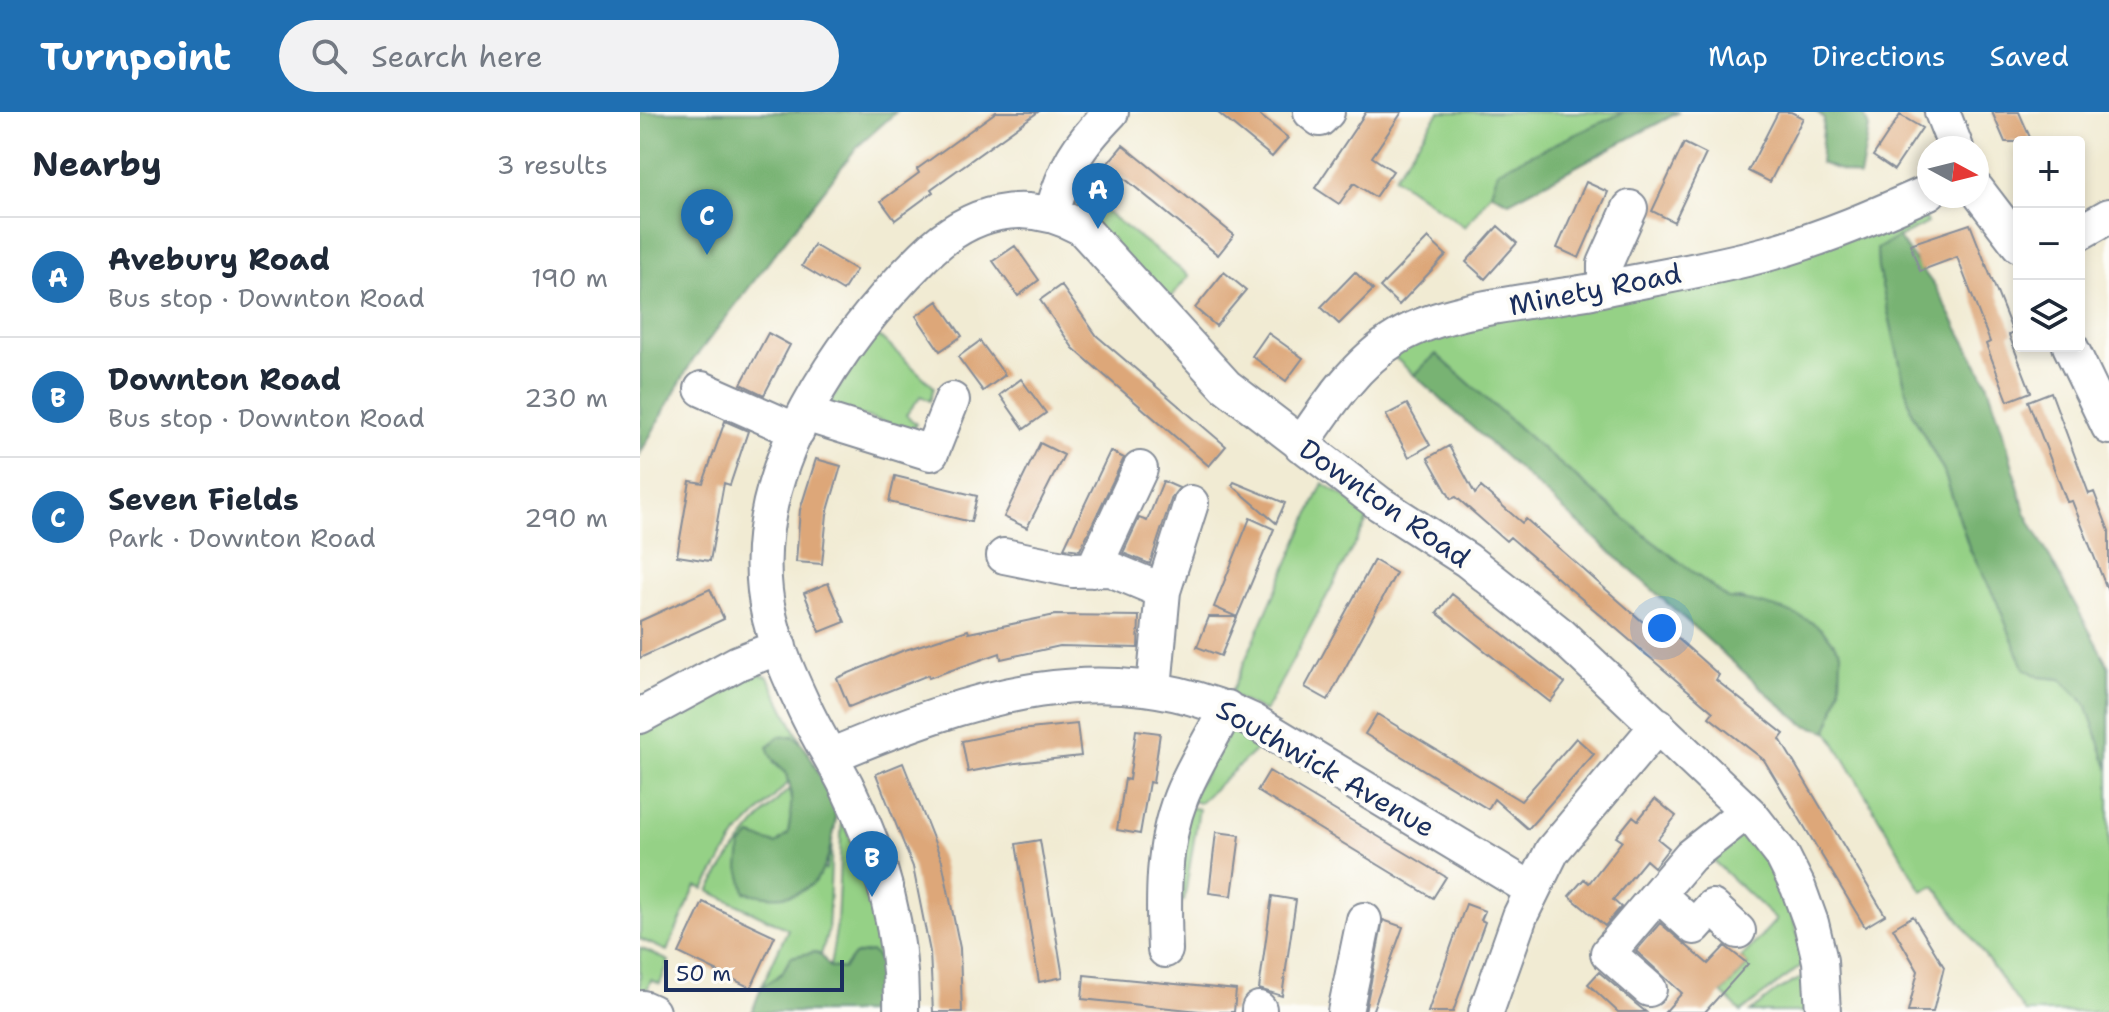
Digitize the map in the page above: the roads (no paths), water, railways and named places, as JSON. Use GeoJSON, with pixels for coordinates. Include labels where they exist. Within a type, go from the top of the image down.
{"type":"FeatureCollection","features":[{"type":"Feature","properties":{"kind":"street"},"geometry":{"type":"LineString","coordinates":[[1052,213],[1063,177],[1075,153],[1111,112]]}},
{"type":"Feature","properties":{"kind":"street"},"geometry":{"type":"LineString","coordinates":[[1311,112],[1320,119],[1327,112]]}},
{"type":"Feature","properties":{"kind":"street"},"geometry":{"type":"LineString","coordinates":[[1942,112],[1951,136]]}},
{"type":"Feature","properties":{"kind":"street","name":"Minety Road"},"geometry":{"type":"LineString","coordinates":[[1301,445],[1349,380],[1397,337],[1427,324],[1456,315],[1605,288],[1772,252],[1863,221],[1917,197]]}},
{"type":"Feature","properties":{"kind":"street"},"geometry":{"type":"LineString","coordinates":[[1989,206],[2013,237]]}},
{"type":"Feature","properties":{"kind":"street"},"geometry":{"type":"LineString","coordinates":[[1605,288],[1605,264],[1630,208]]}},
{"type":"Feature","properties":{"kind":"street","name":"Downton Road"},"geometry":{"type":"LineString","coordinates":[[901,1012],[899,951],[880,868],[846,784],[804,708],[779,647],[765,590],[764,558],[773,499],[801,423],[831,368],[867,318],[931,249],[959,227],[977,218],[1007,211],[1052,213],[1082,228],[1226,386],[1380,504],[1467,560],[1561,635],[1747,811],[1766,831],[1798,887],[1820,961],[1823,1012]]}},
{"type":"Feature","properties":{"kind":"street"},"geometry":{"type":"LineString","coordinates":[[2085,230],[2109,216]]}},
{"type":"Feature","properties":{"kind":"street"},"geometry":{"type":"LineString","coordinates":[[2073,352],[2109,427]]}},
{"type":"Feature","properties":{"kind":"street"},"geometry":{"type":"LineString","coordinates":[[702,389],[801,423],[931,453],[952,400]]}},
{"type":"Feature","properties":{"kind":"street"},"geometry":{"type":"LineString","coordinates":[[1093,570],[1140,469]]}},
{"type":"Feature","properties":{"kind":"street"},"geometry":{"type":"LineString","coordinates":[[1154,688],[1163,591],[1191,503]]}},
{"type":"Feature","properties":{"kind":"street"},"geometry":{"type":"LineString","coordinates":[[1004,556],[1073,570],[1110,569],[1163,591]]}},
{"type":"Feature","properties":{"kind":"street"},"geometry":{"type":"LineString","coordinates":[[640,716],[716,674],[779,647]]}},
{"type":"Feature","properties":{"kind":"street","name":"Southwick Avenue"},"geometry":{"type":"LineString","coordinates":[[830,756],[918,721],[1014,693],[1068,686],[1154,688],[1227,708],[1302,749],[1531,889]]}},
{"type":"Feature","properties":{"kind":"street"},"geometry":{"type":"LineString","coordinates":[[1165,950],[1162,897],[1173,824],[1181,797],[1227,708]]}},
{"type":"Feature","properties":{"kind":"street"},"geometry":{"type":"LineString","coordinates":[[1486,1012],[1531,889],[1552,851],[1658,725]]}},
{"type":"Feature","properties":{"kind":"street"},"geometry":{"type":"LineString","coordinates":[[1649,989],[1608,953],[1690,856],[1747,811]]}},
{"type":"Feature","properties":{"kind":"street"},"geometry":{"type":"LineString","coordinates":[[1658,894],[1694,927],[1712,907],[1738,931]]}},
{"type":"Feature","properties":{"kind":"street"},"geometry":{"type":"LineString","coordinates":[[1345,1012],[1364,920]]}},
{"type":"Feature","properties":{"kind":"place","name":"Avebury Road"},"geometry":{"type":"Point","coordinates":[1098,229]}},
{"type":"Feature","properties":{"kind":"place","name":"Seven Fields"},"geometry":{"type":"Point","coordinates":[707,255]}},
{"type":"Feature","properties":{"kind":"place","name":"Downton Road"},"geometry":{"type":"Point","coordinates":[872,897]}}]}
